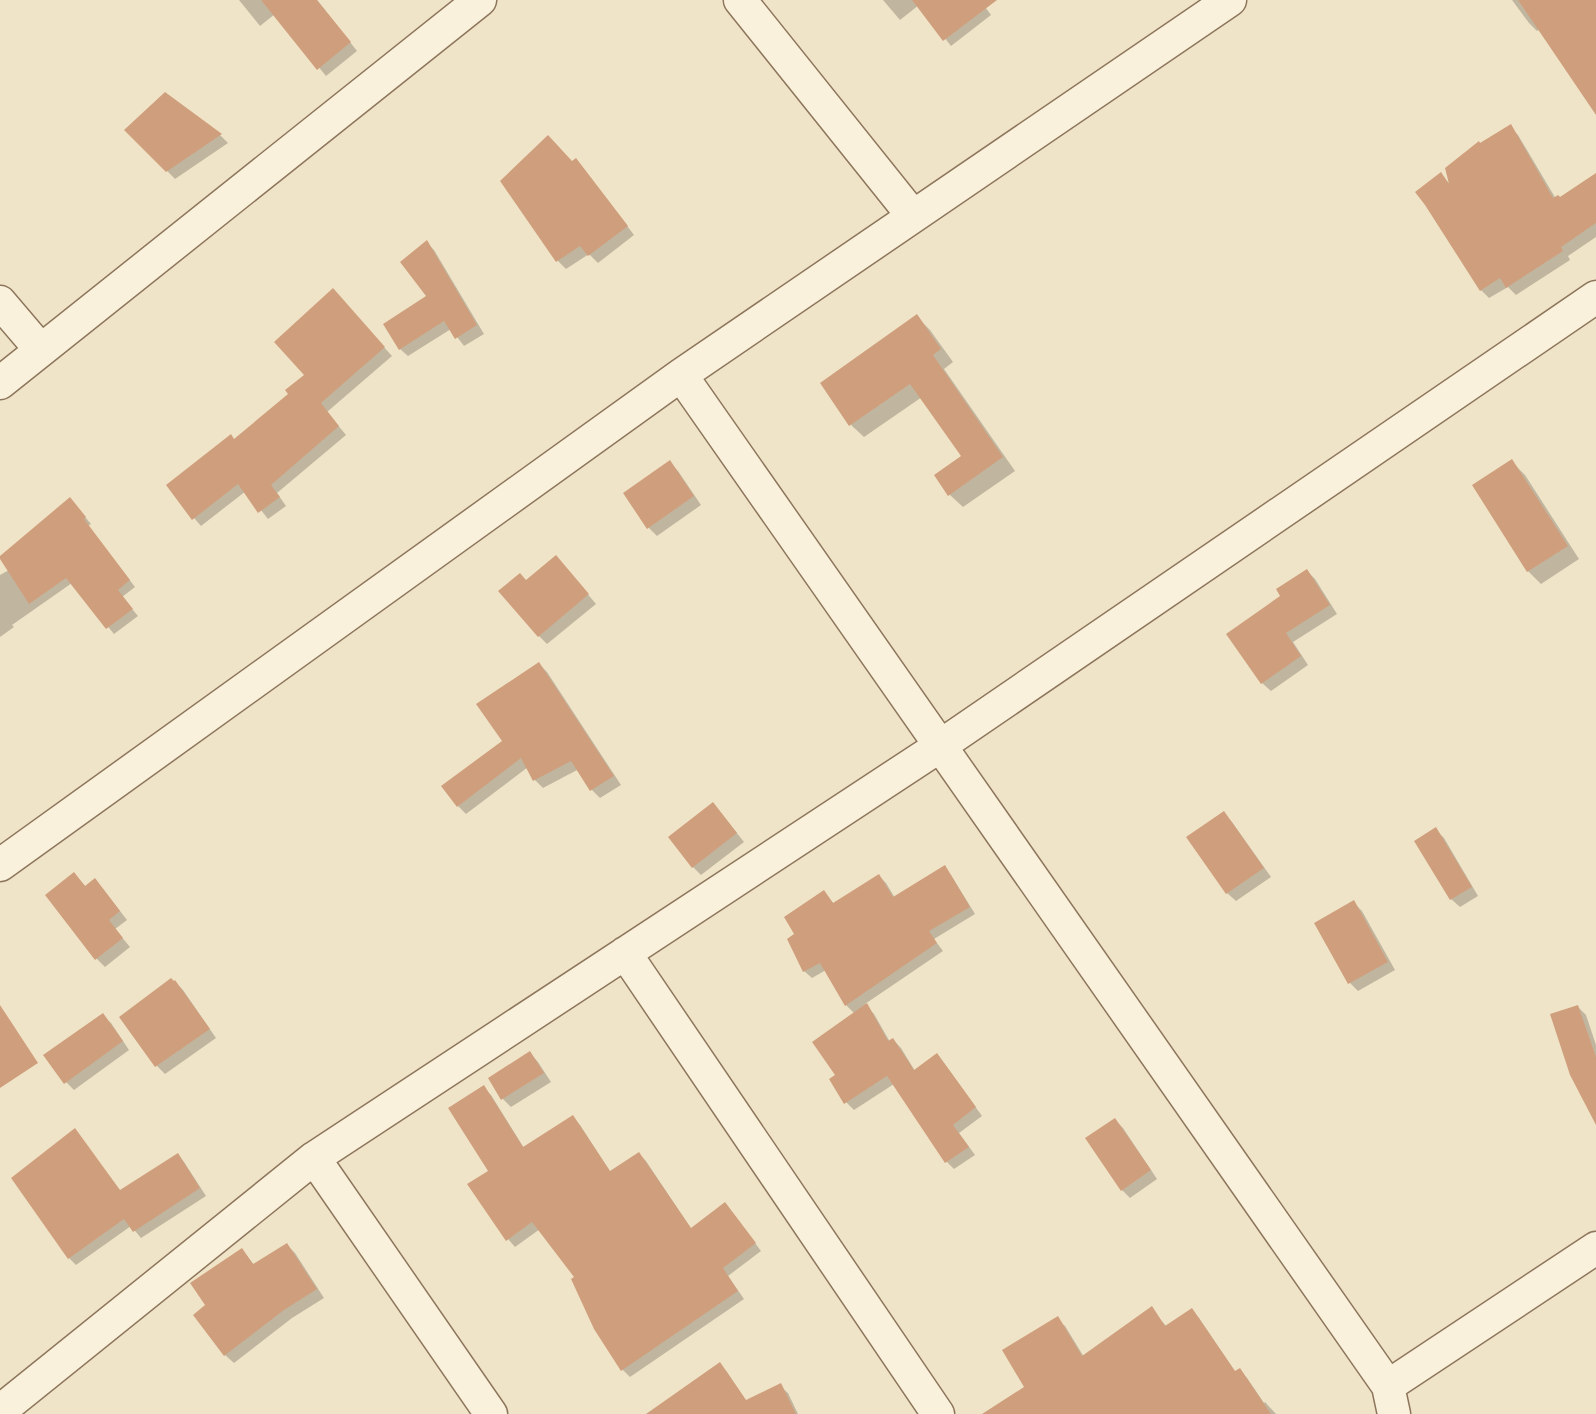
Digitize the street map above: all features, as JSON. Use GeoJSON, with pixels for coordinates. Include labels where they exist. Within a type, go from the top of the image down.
{"type":"FeatureCollection","features":[{"type":"Feature","properties":{"kind":"street"},"geometry":{"type":"LineString","coordinates":[[0,383],[480,0]]}},
{"type":"Feature","properties":{"kind":"street"},"geometry":{"type":"LineString","coordinates":[[740,0],[913,216]]}},
{"type":"Feature","properties":{"kind":"street"},"geometry":{"type":"LineString","coordinates":[[0,865],[681,375],[1230,0]]}},
{"type":"Feature","properties":{"kind":"street"},"geometry":{"type":"LineString","coordinates":[[0,1411],[314,1158],[940,746],[1596,297]]}},
{"type":"Feature","properties":{"kind":"street"},"geometry":{"type":"LineString","coordinates":[[0,302],[40,349]]}},
{"type":"Feature","properties":{"kind":"street"},"geometry":{"type":"LineString","coordinates":[[681,375],[1391,1400],[1596,1248]]}},
{"type":"Feature","properties":{"kind":"street"},"geometry":{"type":"LineString","coordinates":[[625,953],[938,1414]]}},
{"type":"Feature","properties":{"kind":"street"},"geometry":{"type":"LineString","coordinates":[[314,1158],[491,1414]]}},
{"type":"Feature","properties":{"kind":"building"},"geometry":{"type":"Polygon","coordinates":[[[261,0],[317,0],[351,42],[317,70],[261,0]]]}},
{"type":"Feature","properties":{"kind":"building"},"geometry":{"type":"Polygon","coordinates":[[[912,0],[997,0],[943,41],[912,0]]]}},
{"type":"Feature","properties":{"kind":"building"},"geometry":{"type":"Polygon","coordinates":[[[1518,0],[1596,0],[1596,115],[1518,0]]]}},
{"type":"Feature","properties":{"kind":"building"},"geometry":{"type":"Polygon","coordinates":[[[165,92],[222,134],[166,172],[124,130],[165,92]]]}},
{"type":"Feature","properties":{"kind":"building"},"geometry":{"type":"Polygon","coordinates":[[[1511,124],[1553,198],[1560,197],[1596,173],[1596,223],[1561,247],[1563,251],[1506,288],[1500,278],[1480,291],[1415,192],[1441,172],[1449,184],[1445,168],[1479,141],[1511,124]]]}},
{"type":"Feature","properties":{"kind":"building"},"geometry":{"type":"Polygon","coordinates":[[[548,135],[572,161],[576,158],[628,226],[588,256],[580,246],[556,262],[500,181],[548,135]]]}},
{"type":"Feature","properties":{"kind":"building"},"geometry":{"type":"Polygon","coordinates":[[[427,240],[477,325],[455,339],[444,321],[399,350],[383,324],[426,296],[400,262],[427,240]]]}},
{"type":"Feature","properties":{"kind":"building"},"geometry":{"type":"Polygon","coordinates":[[[333,288],[385,347],[321,403],[339,426],[271,485],[280,497],[258,513],[238,484],[192,520],[166,485],[231,434],[234,439],[288,394],[285,390],[304,375],[274,342],[333,288]]]}},
{"type":"Feature","properties":{"kind":"building"},"geometry":{"type":"Polygon","coordinates":[[[917,314],[941,349],[933,355],[1003,457],[948,496],[934,475],[961,456],[910,384],[849,426],[820,383],[917,314]]]}},
{"type":"Feature","properties":{"kind":"building"},"geometry":{"type":"Polygon","coordinates":[[[1512,459],[1568,546],[1527,572],[1472,485],[1512,459]]]}},
{"type":"Feature","properties":{"kind":"building"},"geometry":{"type":"Polygon","coordinates":[[[670,460],[694,496],[647,529],[623,493],[670,460]]]}},
{"type":"Feature","properties":{"kind":"building"},"geometry":{"type":"Polygon","coordinates":[[[70,497],[130,580],[118,590],[133,609],[106,629],[66,578],[29,604],[0,559],[70,497]]]}},
{"type":"Feature","properties":{"kind":"building"},"geometry":{"type":"Polygon","coordinates":[[[556,555],[589,594],[538,637],[498,591],[520,573],[526,580],[556,555]]]}},
{"type":"Feature","properties":{"kind":"building"},"geometry":{"type":"Polygon","coordinates":[[[1307,569],[1330,605],[1286,633],[1301,656],[1261,684],[1226,634],[1280,596],[1276,589],[1307,569]]]}},
{"type":"Feature","properties":{"kind":"building"},"geometry":{"type":"Polygon","coordinates":[[[539,662],[614,776],[590,791],[571,761],[533,781],[521,758],[457,807],[441,786],[502,741],[476,704],[539,662]]]}},
{"type":"Feature","properties":{"kind":"building"},"geometry":{"type":"Polygon","coordinates":[[[713,802],[737,833],[692,868],[668,837],[713,802]]]}},
{"type":"Feature","properties":{"kind":"building"},"geometry":{"type":"Polygon","coordinates":[[[1224,811],[1264,868],[1226,894],[1186,837],[1224,811]]]}},
{"type":"Feature","properties":{"kind":"building"},"geometry":{"type":"Polygon","coordinates":[[[1436,827],[1472,887],[1450,900],[1414,841],[1436,827]]]}},
{"type":"Feature","properties":{"kind":"building"},"geometry":{"type":"Polygon","coordinates":[[[945,865],[970,907],[929,931],[937,943],[845,1006],[820,963],[803,972],[787,939],[794,934],[784,917],[824,890],[833,903],[879,874],[893,897],[945,865]]]}},
{"type":"Feature","properties":{"kind":"building"},"geometry":{"type":"Polygon","coordinates":[[[74,872],[85,886],[95,878],[120,911],[109,920],[123,938],[95,960],[45,895],[74,872]]]}},
{"type":"Feature","properties":{"kind":"building"},"geometry":{"type":"Polygon","coordinates":[[[1354,900],[1388,962],[1348,984],[1314,923],[1354,900]]]}},
{"type":"Feature","properties":{"kind":"building"},"geometry":{"type":"Polygon","coordinates":[[[171,978],[210,1029],[155,1067],[119,1017],[171,978]]]}},
{"type":"Feature","properties":{"kind":"building"},"geometry":{"type":"Polygon","coordinates":[[[867,1003],[888,1041],[893,1038],[914,1070],[937,1053],[976,1107],[953,1125],[969,1147],[945,1163],[887,1076],[844,1104],[829,1079],[835,1075],[812,1042],[867,1003]]]}},
{"type":"Feature","properties":{"kind":"building"},"geometry":{"type":"Polygon","coordinates":[[[0,1005],[38,1063],[0,1088],[0,1005]]]}},
{"type":"Feature","properties":{"kind":"building"},"geometry":{"type":"Polygon","coordinates":[[[1578,1005],[1596,1057],[1596,1125],[1570,1075],[1550,1014],[1578,1005]]]}},
{"type":"Feature","properties":{"kind":"building"},"geometry":{"type":"Polygon","coordinates":[[[103,1013],[123,1041],[64,1084],[43,1055],[103,1013]]]}},
{"type":"Feature","properties":{"kind":"building"},"geometry":{"type":"Polygon","coordinates":[[[530,1051],[544,1073],[501,1100],[488,1078],[530,1051]]]}},
{"type":"Feature","properties":{"kind":"building"},"geometry":{"type":"Polygon","coordinates":[[[484,1085],[523,1147],[573,1115],[610,1171],[639,1152],[691,1228],[725,1202],[756,1243],[723,1268],[738,1291],[621,1371],[594,1329],[571,1279],[574,1277],[532,1222],[506,1241],[467,1184],[488,1171],[448,1108],[484,1085]]]}},
{"type":"Feature","properties":{"kind":"building"},"geometry":{"type":"Polygon","coordinates":[[[1115,1118],[1151,1170],[1121,1191],[1085,1138],[1115,1118]]]}},
{"type":"Feature","properties":{"kind":"building"},"geometry":{"type":"Polygon","coordinates":[[[75,1128],[120,1190],[178,1153],[200,1188],[133,1232],[124,1219],[68,1259],[11,1178],[75,1128]]]}},
{"type":"Feature","properties":{"kind":"building"},"geometry":{"type":"Polygon","coordinates":[[[287,1243],[317,1289],[224,1356],[193,1315],[205,1305],[190,1283],[242,1248],[253,1264],[287,1243]]]}},
{"type":"Feature","properties":{"kind":"building"},"geometry":{"type":"Polygon","coordinates":[[[1152,1306],[1165,1326],[1192,1308],[1235,1371],[1240,1368],[1271,1414],[982,1414],[1024,1387],[1002,1350],[1058,1316],[1082,1356],[1152,1306]]]}},
{"type":"Feature","properties":{"kind":"building"},"geometry":{"type":"Polygon","coordinates":[[[720,1362],[746,1400],[781,1383],[796,1414],[646,1414],[720,1362]]]}}]}
